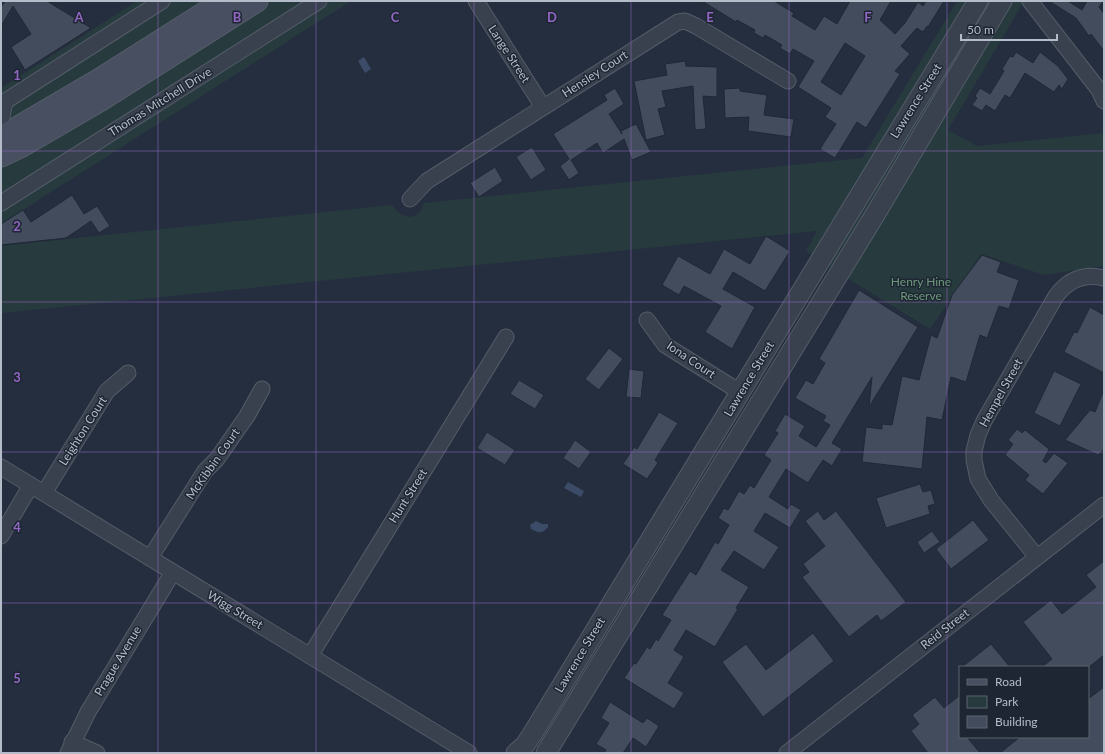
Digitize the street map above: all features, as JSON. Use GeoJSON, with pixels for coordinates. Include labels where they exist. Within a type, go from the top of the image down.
{"type":"FeatureCollection","features":[{"type":"Feature","properties":{"kind":"main road"},"geometry":{"type":"LineString","coordinates":[[1,137],[227,4],[257,1]]}},
{"type":"Feature","properties":{"kind":"main road"},"geometry":{"type":"LineString","coordinates":[[1,156],[22,146],[101,100],[227,4]]}},
{"type":"Feature","properties":{"kind":"street"},"geometry":{"type":"LineString","coordinates":[[1,122],[3,102],[162,1]]}},
{"type":"Feature","properties":{"kind":"street","name":"Thomas Mitchell Drive"},"geometry":{"type":"LineString","coordinates":[[1,204],[320,1]]}},
{"type":"Feature","properties":{"kind":"street","name":"Lange Street"},"geometry":{"type":"LineString","coordinates":[[476,1],[543,107]]}},
{"type":"Feature","properties":{"kind":"street","name":"Lawrence Street"},"geometry":{"type":"LineString","coordinates":[[516,753],[525,745],[978,1]]}},
{"type":"Feature","properties":{"kind":"street","name":"Lawrence Street"},"geometry":{"type":"LineString","coordinates":[[546,753],[906,164],[1002,1]]}},
{"type":"Feature","properties":{"kind":"street"},"geometry":{"type":"LineString","coordinates":[[1030,1],[1099,90],[1104,101]]}},
{"type":"Feature","properties":{"kind":"street","name":"Hensley Court"},"geometry":{"type":"LineString","coordinates":[[410,199],[427,181],[672,25],[681,21],[685,21],[696,26],[788,81]]}},
{"type":"Feature","properties":{"kind":"street"},"geometry":{"type":"LineString","coordinates":[[885,152],[906,164]]}},
{"type":"Feature","properties":{"kind":"street","name":"Hempel Street"},"geometry":{"type":"LineString","coordinates":[[1038,557],[981,486],[974,460],[975,446],[984,421],[1056,296],[1069,283],[1078,278],[1094,275],[1104,278]]}},
{"type":"Feature","properties":{"kind":"street","name":"Iona Court"},"geometry":{"type":"LineString","coordinates":[[647,320],[665,345],[740,392]]}},
{"type":"Feature","properties":{"kind":"street","name":"Hunt Street"},"geometry":{"type":"LineString","coordinates":[[310,656],[506,337]]}},
{"type":"Feature","properties":{"kind":"street","name":"Leighton Court"},"geometry":{"type":"LineString","coordinates":[[44,493],[107,391],[128,373]]}},
{"type":"Feature","properties":{"kind":"street","name":"McKibbin Court"},"geometry":{"type":"LineString","coordinates":[[150,558],[205,471],[217,459],[247,416],[262,389]]}},
{"type":"Feature","properties":{"kind":"street"},"geometry":{"type":"LineString","coordinates":[[740,392],[759,404]]}},
{"type":"Feature","properties":{"kind":"street","name":"Wigg Street"},"geometry":{"type":"LineString","coordinates":[[1,467],[469,753]]}},
{"type":"Feature","properties":{"kind":"street"},"geometry":{"type":"LineString","coordinates":[[1,536],[31,485]]}},
{"type":"Feature","properties":{"kind":"street","name":"Reid Street"},"geometry":{"type":"LineString","coordinates":[[787,753],[1104,505]]}},
{"type":"Feature","properties":{"kind":"street","name":"Prague Avenue"},"geometry":{"type":"LineString","coordinates":[[70,748],[88,712],[173,572]]}},
{"type":"Feature","properties":{"kind":"street"},"geometry":{"type":"LineString","coordinates":[[628,577],[647,588]]}},
{"type":"Feature","properties":{"kind":"street"},"geometry":{"type":"LineString","coordinates":[[70,748],[97,753]]}},
{"type":"Feature","properties":{"kind":"green space"},"geometry":{"type":"Polygon","coordinates":[[[137,1],[351,1],[1,224],[1,88],[137,1]]]}},
{"type":"Feature","properties":{"kind":"green space","name":"Henry Hine Reserve"},"geometry":{"type":"Polygon","coordinates":[[[957,1],[1024,1],[948,130],[977,146],[1104,133],[1104,266],[1044,275],[981,254],[930,329],[806,251],[817,231],[1,313],[1,246],[392,205],[401,214],[410,217],[414,216],[422,209],[424,203],[862,158],[957,1]]]}},
{"type":"Feature","properties":{"kind":"water"},"geometry":{"type":"Polygon","coordinates":[[[364,57],[371,69],[365,73],[358,61],[364,57]]]}},
{"type":"Feature","properties":{"kind":"water"},"geometry":{"type":"Polygon","coordinates":[[[568,482],[584,491],[581,497],[564,488],[568,482]]]}},
{"type":"Feature","properties":{"kind":"water"},"geometry":{"type":"Polygon","coordinates":[[[536,521],[542,524],[548,524],[548,527],[542,532],[531,529],[530,525],[536,521]]]}},
{"type":"Feature","properties":{"kind":"building"},"geometry":{"type":"Polygon","coordinates":[[[5,1],[47,1],[91,28],[25,70],[11,47],[31,34],[13,6],[1,26],[1,7],[5,1]]]}},
{"type":"Feature","properties":{"kind":"building"},"geometry":{"type":"Polygon","coordinates":[[[702,1],[774,1],[794,13],[792,16],[815,30],[824,16],[837,24],[850,1],[891,1],[880,20],[895,34],[905,23],[918,2],[923,6],[926,1],[944,1],[928,27],[927,26],[923,32],[917,28],[901,46],[910,54],[895,71],[900,74],[866,128],[857,122],[835,158],[820,149],[836,124],[825,117],[831,108],[798,87],[814,61],[793,49],[790,54],[780,48],[782,45],[765,35],[763,38],[754,33],[755,30],[737,20],[736,22],[702,1]],[[845,43],[821,82],[841,95],[865,56],[845,43]]]}},
{"type":"Feature","properties":{"kind":"building"},"geometry":{"type":"Polygon","coordinates":[[[1049,1],[1068,1],[1082,10],[1087,1],[1103,1],[1099,7],[1104,14],[1104,51],[1091,34],[1089,36],[1076,18],[1049,1]]]}},
{"type":"Feature","properties":{"kind":"building"},"geometry":{"type":"Polygon","coordinates":[[[1016,52],[1033,63],[1040,52],[1058,66],[1068,79],[1062,89],[1059,85],[1054,92],[1025,73],[1010,98],[1005,95],[995,111],[986,105],[982,111],[972,105],[977,98],[975,96],[980,88],[990,94],[1004,71],[1002,69],[1010,56],[1013,57],[1016,52]]]}},
{"type":"Feature","properties":{"kind":"building"},"geometry":{"type":"Polygon","coordinates":[[[685,61],[686,66],[717,67],[717,97],[703,96],[706,129],[695,130],[693,86],[662,91],[666,107],[658,109],[665,135],[646,140],[634,81],[667,75],[665,64],[685,61]]]}},
{"type":"Feature","properties":{"kind":"building"},"geometry":{"type":"Polygon","coordinates":[[[615,88],[624,104],[609,114],[622,134],[621,131],[636,124],[651,152],[632,160],[624,139],[603,153],[597,143],[571,160],[579,173],[569,180],[560,166],[569,159],[553,134],[607,100],[604,95],[615,88]]]}},
{"type":"Feature","properties":{"kind":"building"},"geometry":{"type":"Polygon","coordinates":[[[740,88],[740,91],[767,95],[764,115],[794,119],[791,137],[748,131],[749,117],[725,118],[724,89],[740,88]]]}},
{"type":"Feature","properties":{"kind":"building"},"geometry":{"type":"Polygon","coordinates":[[[532,147],[546,170],[531,180],[516,157],[532,147]]]}},
{"type":"Feature","properties":{"kind":"building"},"geometry":{"type":"Polygon","coordinates":[[[495,167],[503,181],[479,197],[470,183],[495,167]]]}},
{"type":"Feature","properties":{"kind":"building"},"geometry":{"type":"Polygon","coordinates":[[[72,195],[84,214],[97,206],[110,226],[99,233],[91,221],[66,238],[1,245],[1,224],[23,210],[31,222],[72,195]]]}},
{"type":"Feature","properties":{"kind":"building"},"geometry":{"type":"Polygon","coordinates":[[[766,236],[790,251],[765,291],[733,272],[723,289],[755,307],[732,349],[705,332],[721,306],[684,286],[679,295],[662,285],[678,256],[710,274],[724,249],[750,264],[766,236]]]}},
{"type":"Feature","properties":{"kind":"building"},"geometry":{"type":"Polygon","coordinates":[[[982,255],[1001,262],[997,272],[1019,280],[1009,309],[999,306],[987,338],[980,335],[966,382],[951,377],[942,420],[927,417],[922,469],[862,462],[866,427],[882,429],[882,424],[892,425],[902,376],[919,380],[931,335],[937,338],[952,295],[982,255]]]}},
{"type":"Feature","properties":{"kind":"building"},"geometry":{"type":"Polygon","coordinates":[[[859,290],[918,327],[869,407],[872,377],[832,443],[842,449],[832,466],[823,460],[808,483],[786,469],[769,497],[788,509],[791,504],[801,510],[790,528],[765,513],[754,531],[779,547],[764,570],[734,551],[721,570],[749,587],[736,608],[738,609],[715,647],[686,630],[674,650],[684,657],[668,683],[684,693],[674,709],[624,678],[634,663],[636,664],[647,647],[650,649],[656,639],[658,641],[671,620],[662,615],[690,571],[696,575],[715,542],[718,544],[729,525],[718,518],[724,508],[728,510],[739,491],[744,494],[750,485],[754,488],[771,460],[764,455],[778,433],[775,431],[785,414],[805,426],[799,436],[816,447],[830,425],[823,421],[826,416],[795,398],[806,380],[813,384],[825,363],[819,359],[859,290]]]}},
{"type":"Feature","properties":{"kind":"building"},"geometry":{"type":"Polygon","coordinates":[[[1090,307],[1104,315],[1104,373],[1064,352],[1074,332],[1077,333],[1090,307]]]}},
{"type":"Feature","properties":{"kind":"building"},"geometry":{"type":"Polygon","coordinates":[[[609,348],[623,359],[599,390],[585,379],[609,348]]]}},
{"type":"Feature","properties":{"kind":"building"},"geometry":{"type":"Polygon","coordinates":[[[629,369],[644,371],[641,398],[626,397],[629,369]]]}},
{"type":"Feature","properties":{"kind":"building"},"geometry":{"type":"Polygon","coordinates":[[[1054,371],[1081,384],[1060,426],[1034,413],[1054,371]]]}},
{"type":"Feature","properties":{"kind":"building"},"geometry":{"type":"Polygon","coordinates":[[[519,380],[544,395],[535,409],[510,394],[519,380]]]}},
{"type":"Feature","properties":{"kind":"building"},"geometry":{"type":"Polygon","coordinates":[[[1104,390],[1104,449],[1098,455],[1065,440],[1090,410],[1095,412],[1104,390]]]}},
{"type":"Feature","properties":{"kind":"building"},"geometry":{"type":"Polygon","coordinates":[[[659,412],[678,423],[655,460],[658,463],[647,479],[623,464],[634,447],[637,449],[659,412]]]}},
{"type":"Feature","properties":{"kind":"building"},"geometry":{"type":"Polygon","coordinates":[[[1017,429],[1022,433],[1025,430],[1049,449],[1043,461],[1046,463],[1054,453],[1068,463],[1043,494],[1025,480],[1029,475],[1005,455],[1013,444],[1008,440],[1017,429]]]}},
{"type":"Feature","properties":{"kind":"building"},"geometry":{"type":"Polygon","coordinates":[[[487,432],[515,450],[505,465],[477,448],[487,432]]]}},
{"type":"Feature","properties":{"kind":"building"},"geometry":{"type":"Polygon","coordinates":[[[575,440],[591,452],[579,469],[563,458],[575,440]]]}},
{"type":"Feature","properties":{"kind":"building"},"geometry":{"type":"Polygon","coordinates":[[[920,484],[923,492],[931,490],[935,504],[928,506],[930,514],[886,528],[876,498],[920,484]]]}},
{"type":"Feature","properties":{"kind":"building"},"geometry":{"type":"Polygon","coordinates":[[[818,511],[824,520],[836,511],[906,602],[881,621],[877,615],[849,637],[802,577],[809,572],[803,564],[825,546],[805,521],[818,511]]]}},
{"type":"Feature","properties":{"kind":"building"},"geometry":{"type":"Polygon","coordinates":[[[973,520],[989,540],[951,569],[936,549],[973,520]]]}},
{"type":"Feature","properties":{"kind":"building"},"geometry":{"type":"Polygon","coordinates":[[[932,531],[940,542],[924,553],[917,542],[932,531]]]}},
{"type":"Feature","properties":{"kind":"building"},"geometry":{"type":"Polygon","coordinates":[[[1104,561],[1104,655],[1089,667],[1043,666],[1052,659],[1023,622],[1051,600],[1062,614],[1096,587],[1086,575],[1104,561]]]}},
{"type":"Feature","properties":{"kind":"building"},"geometry":{"type":"Polygon","coordinates":[[[813,633],[834,661],[763,717],[722,662],[746,644],[766,670],[813,633]]]}},
{"type":"Feature","properties":{"kind":"building"},"geometry":{"type":"Polygon","coordinates":[[[991,644],[1009,666],[963,666],[991,644]]]}},
{"type":"Feature","properties":{"kind":"building"},"geometry":{"type":"Polygon","coordinates":[[[1104,687],[1104,753],[1000,753],[1019,738],[1089,738],[1089,698],[1104,687]]]}},
{"type":"Feature","properties":{"kind":"building"},"geometry":{"type":"Polygon","coordinates":[[[959,696],[959,738],[968,738],[980,753],[928,753],[911,731],[919,724],[912,715],[935,697],[944,708],[959,696]]]}},
{"type":"Feature","properties":{"kind":"building"},"geometry":{"type":"Polygon","coordinates":[[[610,702],[643,723],[647,718],[659,726],[646,747],[633,738],[623,753],[604,753],[606,750],[596,744],[609,723],[601,718],[610,702]]]}}]}
